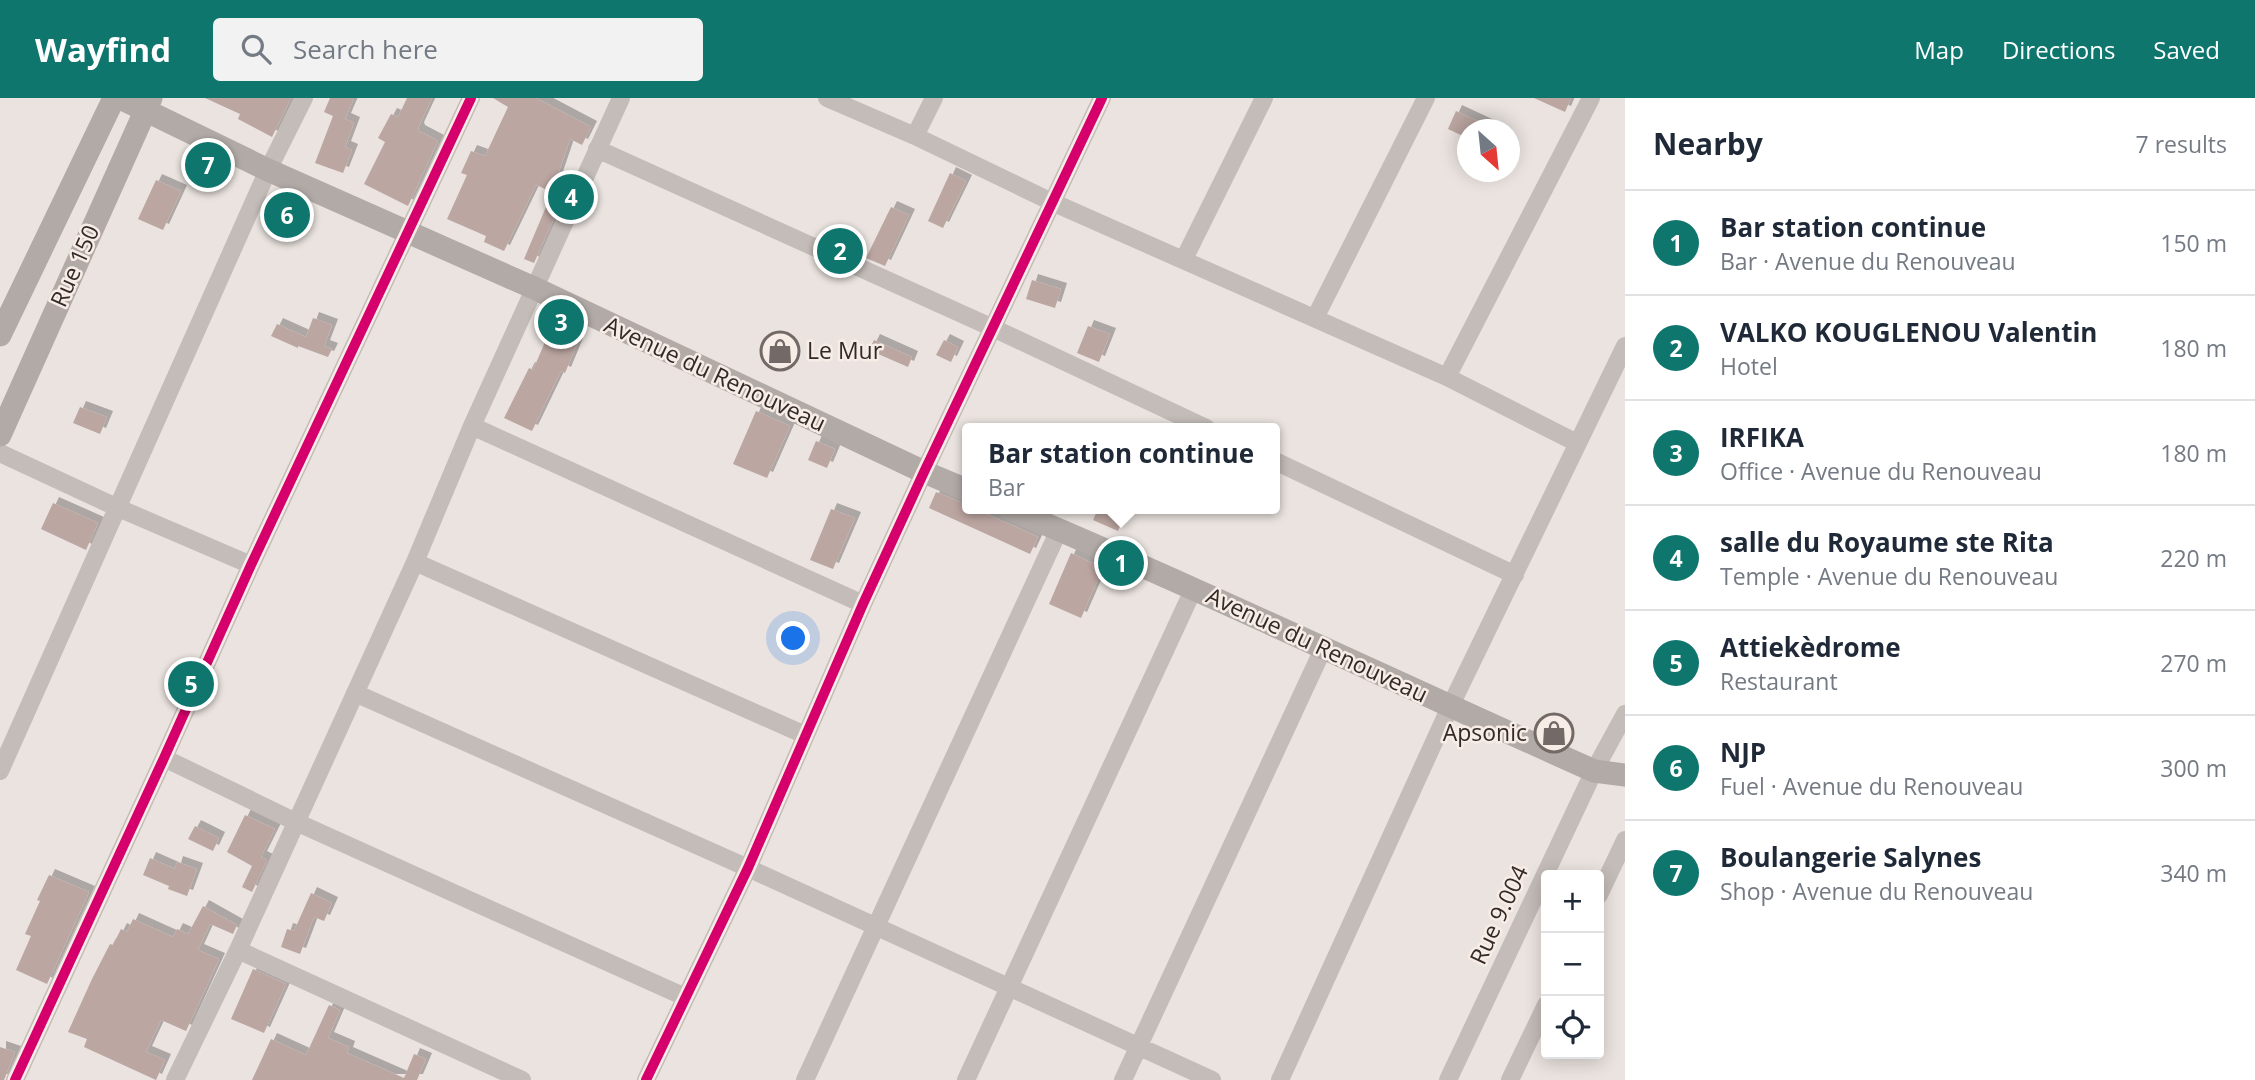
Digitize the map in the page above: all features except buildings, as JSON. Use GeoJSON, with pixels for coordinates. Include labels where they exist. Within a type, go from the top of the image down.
{"type":"FeatureCollection","features":[{"type":"Feature","properties":{"kind":"main road","name":"Rue 150"},"geometry":{"type":"LineString","coordinates":[[0,335],[114,98]]}},
{"type":"Feature","properties":{"kind":"main road","name":"Avenue du Renouveau"},"geometry":{"type":"LineString","coordinates":[[120,98],[148,104],[268,170],[534,288],[962,489]]}},
{"type":"Feature","properties":{"kind":"main road","name":"Rue 150"},"geometry":{"type":"LineString","coordinates":[[0,435],[148,104]]}},
{"type":"Feature","properties":{"kind":"main road","name":"Avenue du Renouveau"},"geometry":{"type":"LineString","coordinates":[[1022,514],[1194,588],[1594,771],[1625,775]]}},
{"type":"Feature","properties":{"kind":"street"},"geometry":{"type":"LineString","coordinates":[[0,771],[268,170],[304,98]]}},
{"type":"Feature","properties":{"kind":"street"},"geometry":{"type":"LineString","coordinates":[[15,1080],[251,565],[471,98]]}},
{"type":"Feature","properties":{"kind":"street"},"geometry":{"type":"LineString","coordinates":[[179,1078],[415,562],[472,426],[621,98]]}},
{"type":"Feature","properties":{"kind":"street"},"geometry":{"type":"LineString","coordinates":[[827,98],[915,136],[1052,202],[1447,377],[1577,443]]}},
{"type":"Feature","properties":{"kind":"street"},"geometry":{"type":"LineString","coordinates":[[915,136],[934,98]]}},
{"type":"Feature","properties":{"kind":"street"},"geometry":{"type":"LineString","coordinates":[[646,1080],[748,868],[863,604],[924,472],[1102,98]]}},
{"type":"Feature","properties":{"kind":"street"},"geometry":{"type":"LineString","coordinates":[[1184,259],[1264,98]]}},
{"type":"Feature","properties":{"kind":"street"},"geometry":{"type":"LineString","coordinates":[[1315,318],[1426,98]]}},
{"type":"Feature","properties":{"kind":"street"},"geometry":{"type":"LineString","coordinates":[[1447,377],[1591,98]]}},
{"type":"Feature","properties":{"kind":"street"},"geometry":{"type":"LineString","coordinates":[[597,149],[993,328],[1195,423]]}},
{"type":"Feature","properties":{"kind":"street"},"geometry":{"type":"LineString","coordinates":[[1280,1080],[1450,707],[1625,346]]}},
{"type":"Feature","properties":{"kind":"street"},"geometry":{"type":"LineString","coordinates":[[472,426],[863,604]]}},
{"type":"Feature","properties":{"kind":"street"},"geometry":{"type":"LineString","coordinates":[[0,453],[251,565]]}},
{"type":"Feature","properties":{"kind":"street"},"geometry":{"type":"LineString","coordinates":[[1280,463],[1515,575]]}},
{"type":"Feature","properties":{"kind":"street"},"geometry":{"type":"LineString","coordinates":[[805,1080],[1059,530]]}},
{"type":"Feature","properties":{"kind":"street"},"geometry":{"type":"LineString","coordinates":[[415,562],[805,735]]}},
{"type":"Feature","properties":{"kind":"street"},"geometry":{"type":"LineString","coordinates":[[966,1080],[1194,588]]}},
{"type":"Feature","properties":{"kind":"street"},"geometry":{"type":"LineString","coordinates":[[1123,1080],[1323,649]]}},
{"type":"Feature","properties":{"kind":"street"},"geometry":{"type":"LineString","coordinates":[[355,693],[748,868],[1212,1080]]}},
{"type":"Feature","properties":{"kind":"street","name":"Rue 9.004"},"geometry":{"type":"LineString","coordinates":[[1448,1080],[1594,771],[1625,714]]}},
{"type":"Feature","properties":{"kind":"street"},"geometry":{"type":"LineString","coordinates":[[164,758],[296,822],[685,997]]}},
{"type":"Feature","properties":{"kind":"street"},"geometry":{"type":"LineString","coordinates":[[1604,884],[1625,840]]}},
{"type":"Feature","properties":{"kind":"street"},"geometry":{"type":"LineString","coordinates":[[238,950],[522,1080]]}},
{"type":"Feature","properties":{"kind":"street"},"geometry":{"type":"LineString","coordinates":[[1510,1080],[1541,1015]]}},
{"type":"Feature","properties":{"kind":"cycle path"},"geometry":{"type":"LineString","coordinates":[[15,1080],[251,565],[471,98]]}},
{"type":"Feature","properties":{"kind":"cycle path"},"geometry":{"type":"LineString","coordinates":[[646,1080],[748,868],[863,604],[924,472],[1102,98]]}},
{"type":"Feature","properties":{"kind":"place","name":"Boulangerie Salynes"},"geometry":{"type":"Point","coordinates":[208,165]}},
{"type":"Feature","properties":{"kind":"place","name":"salle du Royaume ste Rita"},"geometry":{"type":"Point","coordinates":[571,197]}},
{"type":"Feature","properties":{"kind":"place","name":"NJP"},"geometry":{"type":"Point","coordinates":[287,215]}},
{"type":"Feature","properties":{"kind":"place","name":"VALKO KOUGLENOU Valentin"},"geometry":{"type":"Point","coordinates":[840,251]}},
{"type":"Feature","properties":{"kind":"place","name":"IRFIKA"},"geometry":{"type":"Point","coordinates":[561,322]}},
{"type":"Feature","properties":{"kind":"place","name":"Le Mur"},"geometry":{"type":"Point","coordinates":[780,351]}},
{"type":"Feature","properties":{"kind":"place","name":"Bar station continue"},"geometry":{"type":"Point","coordinates":[1121,563]}},
{"type":"Feature","properties":{"kind":"place","name":"Attiekèdrome"},"geometry":{"type":"Point","coordinates":[191,684]}},
{"type":"Feature","properties":{"kind":"place","name":"Apsonic"},"geometry":{"type":"Point","coordinates":[1554,733]}}]}
